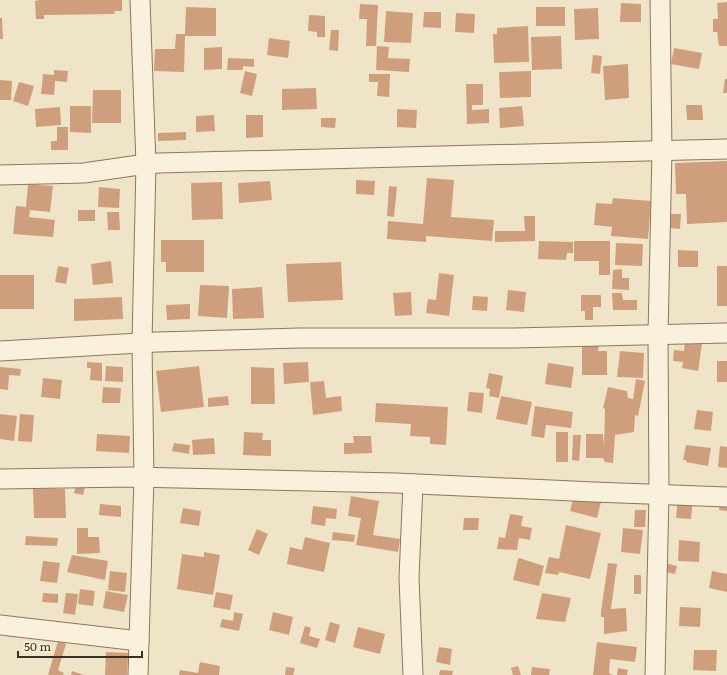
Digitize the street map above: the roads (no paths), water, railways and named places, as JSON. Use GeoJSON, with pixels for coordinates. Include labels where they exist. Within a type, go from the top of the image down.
{"type":"FeatureCollection","features":[{"type":"Feature","properties":{"kind":"street"},"geometry":{"type":"LineString","coordinates":[[138,675],[144,478],[142,342],[146,164],[140,0]]}},
{"type":"Feature","properties":{"kind":"street"},"geometry":{"type":"LineString","coordinates":[[655,675],[659,494],[658,335],[662,151],[660,0]]}},
{"type":"Feature","properties":{"kind":"street"},"geometry":{"type":"LineString","coordinates":[[0,175],[84,173],[146,164],[727,149]]}},
{"type":"Feature","properties":{"kind":"street"},"geometry":{"type":"LineString","coordinates":[[0,351],[142,342],[300,338],[514,338],[727,333]]}},
{"type":"Feature","properties":{"kind":"street"},"geometry":{"type":"LineString","coordinates":[[0,479],[144,478],[413,484],[727,497]]}},
{"type":"Feature","properties":{"kind":"street"},"geometry":{"type":"LineString","coordinates":[[413,484],[409,578],[413,675]]}},
{"type":"Feature","properties":{"kind":"street"},"geometry":{"type":"LineString","coordinates":[[0,625],[139,641]]}}]}
